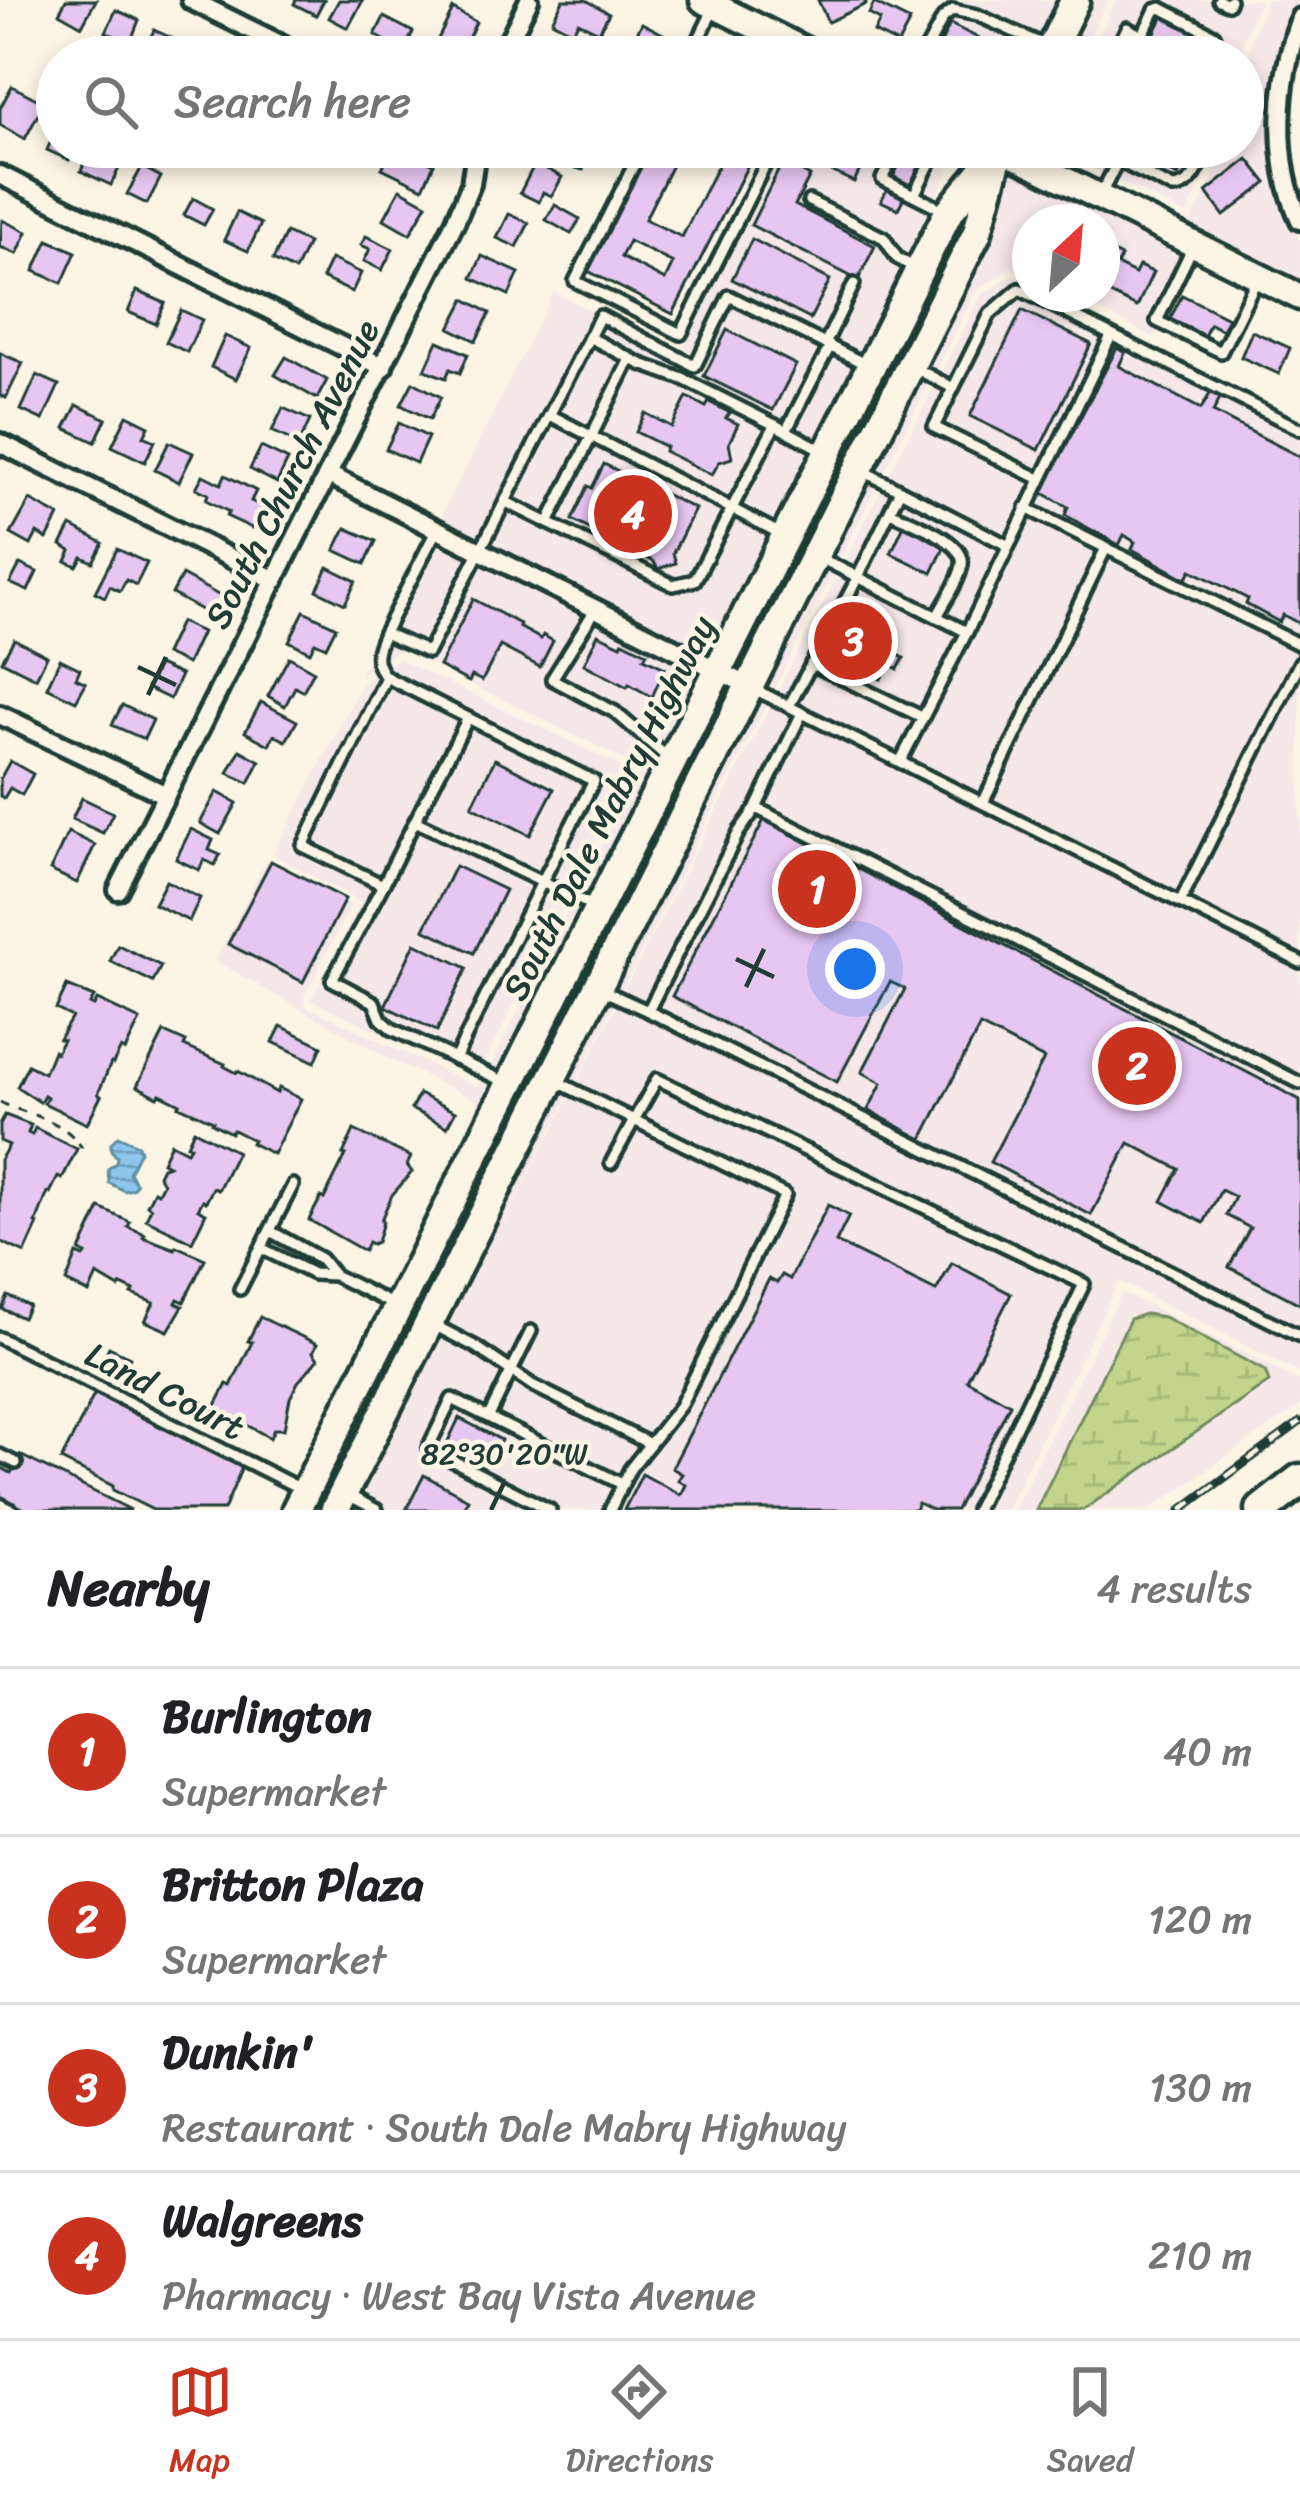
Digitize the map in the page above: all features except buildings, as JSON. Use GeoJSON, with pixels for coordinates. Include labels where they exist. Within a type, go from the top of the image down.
{"type":"FeatureCollection","features":[{"type":"Feature","properties":{"kind":"highway"},"geometry":{"type":"LineString","coordinates":[[1262,1510],[1300,1480]]}},
{"type":"Feature","properties":{"kind":"main road"},"geometry":{"type":"LineString","coordinates":[[1057,36],[1075,0]]}},
{"type":"Feature","properties":{"kind":"main road","name":"South Dale Mabry Highway"},"geometry":{"type":"LineString","coordinates":[[301,1501],[948,213],[983,168]]}},
{"type":"Feature","properties":{"kind":"main road","name":"South Dale Mabry Highway"},"geometry":{"type":"LineString","coordinates":[[339,1501],[977,233],[994,168]]}},
{"type":"Feature","properties":{"kind":"main road"},"geometry":{"type":"LineString","coordinates":[[598,985],[598,950],[623,896],[639,829]]}},
{"type":"Feature","properties":{"kind":"main road"},"geometry":{"type":"LineString","coordinates":[[399,1307],[430,1323]]}},
{"type":"Feature","properties":{"kind":"street"},"geometry":{"type":"LineString","coordinates":[[191,0],[264,36]]}},
{"type":"Feature","properties":{"kind":"street"},"geometry":{"type":"LineString","coordinates":[[511,36],[529,0]]}},
{"type":"Feature","properties":{"kind":"street"},"geometry":{"type":"LineString","coordinates":[[710,3],[775,36]]}},
{"type":"Feature","properties":{"kind":"street"},"geometry":{"type":"LineString","coordinates":[[1300,18],[1286,76],[1282,128],[1288,194],[1300,220]]}},
{"type":"Feature","properties":{"kind":"street","name":"South Church Avenue"},"geometry":{"type":"LineString","coordinates":[[118,890],[329,475],[471,184],[473,168]]}},
{"type":"Feature","properties":{"kind":"street"},"geometry":{"type":"LineString","coordinates":[[1042,168],[1300,297]]}},
{"type":"Feature","properties":{"kind":"street"},"geometry":{"type":"LineString","coordinates":[[0,175],[382,367]]}},
{"type":"Feature","properties":{"kind":"street"},"geometry":{"type":"LineString","coordinates":[[0,443],[275,580]]}},
{"type":"Feature","properties":{"kind":"street"},"geometry":{"type":"LineString","coordinates":[[329,475],[749,686]]}},
{"type":"Feature","properties":{"kind":"street"},"geometry":{"type":"LineString","coordinates":[[0,715],[166,795]]}},
{"type":"Feature","properties":{"kind":"lane"},"geometry":{"type":"LineString","coordinates":[[1219,0],[1228,4],[1230,0]]}},
{"type":"Feature","properties":{"kind":"lane"},"geometry":{"type":"LineString","coordinates":[[700,36],[710,3]]}},
{"type":"Feature","properties":{"kind":"lane"},"geometry":{"type":"LineString","coordinates":[[1122,36],[1126,28],[1142,36],[1155,10],[1161,8],[1214,36]]}},
{"type":"Feature","properties":{"kind":"lane"},"geometry":{"type":"LineString","coordinates":[[933,36],[953,10],[977,14],[1029,36]]}},
{"type":"Feature","properties":{"kind":"lane"},"geometry":{"type":"LineString","coordinates":[[632,168],[575,281],[681,334],[764,168]]}},
{"type":"Feature","properties":{"kind":"lane"},"geometry":{"type":"LineString","coordinates":[[888,168],[882,179],[948,213]]}},
{"type":"Feature","properties":{"kind":"lane"},"geometry":{"type":"LineString","coordinates":[[914,195],[928,168]]}},
{"type":"Feature","properties":{"kind":"lane"},"geometry":{"type":"LineString","coordinates":[[1100,197],[1114,168]]}},
{"type":"Feature","properties":{"kind":"lane"},"geometry":{"type":"LineString","coordinates":[[1142,168],[1173,188],[1191,181],[1198,168]]}},
{"type":"Feature","properties":{"kind":"lane"},"geometry":{"type":"LineString","coordinates":[[809,201],[884,238],[897,258],[920,270]]}},
{"type":"Feature","properties":{"kind":"lane"},"geometry":{"type":"LineString","coordinates":[[1194,244],[1157,321],[1221,352],[1258,276]]}},
{"type":"Feature","properties":{"kind":"lane"},"geometry":{"type":"LineString","coordinates":[[786,431],[854,284]]}},
{"type":"Feature","properties":{"kind":"lane"},"geometry":{"type":"LineString","coordinates":[[1040,479],[934,427],[990,314],[1019,289],[1300,429]]}},
{"type":"Feature","properties":{"kind":"lane"},"geometry":{"type":"LineString","coordinates":[[384,633],[428,652],[600,316],[695,366],[730,296],[871,367]]}},
{"type":"Feature","properties":{"kind":"lane"},"geometry":{"type":"LineString","coordinates":[[900,762],[1111,336]]}},
{"type":"Feature","properties":{"kind":"lane"},"geometry":{"type":"LineString","coordinates":[[589,338],[828,453]]}},
{"type":"Feature","properties":{"kind":"lane"},"geometry":{"type":"LineString","coordinates":[[548,523],[630,358]]}},
{"type":"Feature","properties":{"kind":"lane"},"geometry":{"type":"LineString","coordinates":[[910,366],[953,388]]}},
{"type":"Feature","properties":{"kind":"lane"},"geometry":{"type":"LineString","coordinates":[[550,416],[786,536]]}},
{"type":"Feature","properties":{"kind":"lane"},"geometry":{"type":"LineString","coordinates":[[506,502],[673,585],[695,580],[775,425]]}},
{"type":"Feature","properties":{"kind":"lane"},"geometry":{"type":"LineString","coordinates":[[858,469],[1007,545]]}},
{"type":"Feature","properties":{"kind":"lane"},"geometry":{"type":"LineString","coordinates":[[789,706],[900,490]]}},
{"type":"Feature","properties":{"kind":"lane"},"geometry":{"type":"LineString","coordinates":[[1026,508],[1300,645]]}},
{"type":"Feature","properties":{"kind":"lane"},"geometry":{"type":"LineString","coordinates":[[890,512],[952,543],[962,554],[962,566],[937,617]]}},
{"type":"Feature","properties":{"kind":"lane"},"geometry":{"type":"LineString","coordinates":[[437,529],[384,633],[376,652],[378,668],[386,677],[594,781],[455,1059]]}},
{"type":"Feature","properties":{"kind":"lane"},"geometry":{"type":"LineString","coordinates":[[983,803],[1106,548]]}},
{"type":"Feature","properties":{"kind":"lane"},"geometry":{"type":"LineString","coordinates":[[815,556],[967,632]]}},
{"type":"Feature","properties":{"kind":"lane"},"geometry":{"type":"LineString","coordinates":[[596,609],[552,679],[615,712],[673,761]]}},
{"type":"Feature","properties":{"kind":"lane"},"geometry":{"type":"LineString","coordinates":[[1180,902],[1300,662]]}},
{"type":"Feature","properties":{"kind":"lane"},"geometry":{"type":"LineString","coordinates":[[812,664],[922,717]]}},
{"type":"Feature","properties":{"kind":"lane"},"geometry":{"type":"LineString","coordinates":[[383,886],[303,846],[386,677]]}},
{"type":"Feature","properties":{"kind":"lane"},"geometry":{"type":"LineString","coordinates":[[749,686],[1300,962]]}},
{"type":"Feature","properties":{"kind":"lane"},"geometry":{"type":"LineString","coordinates":[[648,1011],[802,713]]}},
{"type":"Feature","properties":{"kind":"lane"},"geometry":{"type":"LineString","coordinates":[[469,718],[332,980],[374,1002],[381,1019],[392,1029],[510,1084]]}},
{"type":"Feature","properties":{"kind":"lane"},"geometry":{"type":"LineString","coordinates":[[756,808],[1300,1083]]}},
{"type":"Feature","properties":{"kind":"lane"},"geometry":{"type":"LineString","coordinates":[[415,821],[599,908]]}},
{"type":"Feature","properties":{"kind":"lane"},"geometry":{"type":"LineString","coordinates":[[598,985],[1300,1336]]}},
{"type":"Feature","properties":{"kind":"lane"},"geometry":{"type":"LineString","coordinates":[[611,1163],[657,1078],[1084,1285],[976,1510]]}},
{"type":"Feature","properties":{"kind":"lane"},"geometry":{"type":"LineString","coordinates":[[551,1079],[785,1195],[680,1406],[630,1469],[610,1510]]}},
{"type":"Feature","properties":{"kind":"lane"},"geometry":{"type":"LineString","coordinates":[[240,1289],[293,1185]]}},
{"type":"Feature","properties":{"kind":"lane"},"geometry":{"type":"LineString","coordinates":[[270,1232],[322,1258],[334,1275]]}},
{"type":"Feature","properties":{"kind":"lane"},"geometry":{"type":"LineString","coordinates":[[261,1248],[314,1274],[334,1275],[399,1307]]}},
{"type":"Feature","properties":{"kind":"lane"},"geometry":{"type":"LineString","coordinates":[[430,1323],[476,1346],[532,1385],[650,1444]]}},
{"type":"Feature","properties":{"kind":"lane"},"geometry":{"type":"LineString","coordinates":[[488,1416],[531,1331]]}},
{"type":"Feature","properties":{"kind":"lane","name":"Land Court"},"geometry":{"type":"LineString","coordinates":[[0,1338],[301,1501]]}},
{"type":"Feature","properties":{"kind":"lane"},"geometry":{"type":"LineString","coordinates":[[550,1510],[428,1448],[452,1399],[622,1484]]}},
{"type":"Feature","properties":{"kind":"lane"},"geometry":{"type":"LineString","coordinates":[[0,1455],[16,1463]]}},
{"type":"Feature","properties":{"kind":"lane"},"geometry":{"type":"LineString","coordinates":[[339,1501],[377,1510]]}},
{"type":"Feature","properties":{"kind":"lane"},"geometry":{"type":"LineString","coordinates":[[0,1504],[11,1510]]}},
{"type":"Feature","properties":{"kind":"path"},"geometry":{"type":"LineString","coordinates":[[0,1102],[61,1125],[82,1148]]}},
{"type":"Feature","properties":{"kind":"shaded area"},"geometry":{"type":"Polygon","coordinates":[[[963,0],[1065,0],[1047,36],[944,36],[963,0]]]}},
{"type":"Feature","properties":{"kind":"shaded area"},"geometry":{"type":"Polygon","coordinates":[[[1084,0],[1108,0],[1090,36],[1066,36],[1084,0]]]}},
{"type":"Feature","properties":{"kind":"shaded area"},"geometry":{"type":"Polygon","coordinates":[[[1117,0],[1260,0],[1245,36],[1099,36],[1117,0]]]}},
{"type":"Feature","properties":{"kind":"shaded area"},"geometry":{"type":"Polygon","coordinates":[[[1267,0],[1300,0],[1291,17],[1278,76],[1273,128],[1281,199],[1300,241],[1300,286],[1062,168],[1074,168],[1188,223],[1218,168],[1264,168],[1264,36],[1253,36],[1267,0]]]}},
{"type":"Feature","properties":{"kind":"shaded area"},"geometry":{"type":"Polygon","coordinates":[[[775,168],[949,168],[816,438],[699,379],[708,362],[684,348],[775,168]]]}},
{"type":"Feature","properties":{"kind":"shaded area"},"geometry":{"type":"Polygon","coordinates":[[[1003,168],[1020,168],[1092,204],[1012,204],[1012,267],[975,292],[456,1318],[981,295],[1012,275],[1012,312],[1086,312],[1300,420],[1300,1373],[1119,1281],[1006,1510],[344,1510],[1003,168]]]}},
{"type":"Feature","properties":{"kind":"shaded area"},"geometry":{"type":"Polygon","coordinates":[[[1093,168],[1210,168],[1186,215],[1093,168]]]}},
{"type":"Feature","properties":{"kind":"shaded area"},"geometry":{"type":"Polygon","coordinates":[[[982,186],[969,230],[746,674],[730,666],[955,218],[982,186]]]}},
{"type":"Feature","properties":{"kind":"shaded area"},"geometry":{"type":"Polygon","coordinates":[[[1120,218],[1194,255],[1153,337],[1104,312],[1120,312],[1120,218]]]}},
{"type":"Feature","properties":{"kind":"shaded area"},"geometry":{"type":"Polygon","coordinates":[[[554,292],[699,366],[692,383],[819,445],[715,659],[439,520],[554,292]]]}},
{"type":"Feature","properties":{"kind":"shaded area"},"geometry":{"type":"Polygon","coordinates":[[[430,536],[707,676],[486,1114],[477,1101],[392,1060],[215,961],[267,860],[351,905],[304,996],[305,1006],[473,1085],[482,1083],[638,772],[634,764],[403,651],[360,675],[430,536]]]}},
{"type":"Feature","properties":{"kind":"shaded area"},"geometry":{"type":"Polygon","coordinates":[[[399,659],[631,771],[477,1078],[311,1000],[361,902],[273,855],[363,682],[399,659]]]}},
{"type":"Feature","properties":{"kind":"shaded area"},"geometry":{"type":"Polygon","coordinates":[[[589,949],[590,983],[427,1311],[416,1305],[589,949]]]}},
{"type":"Feature","properties":{"kind":"shaded area"},"geometry":{"type":"Polygon","coordinates":[[[1122,1292],[1300,1381],[1300,1406],[1149,1510],[1083,1510],[1254,1394],[1130,1319],[1036,1510],[1014,1510],[1122,1292]]]}},
{"type":"Feature","properties":{"kind":"green space"},"geometry":{"type":"Polygon","coordinates":[[[1145,1314],[1164,1317],[1265,1371],[1269,1382],[1083,1510],[1036,1510],[1130,1319],[1145,1314]]]}},
{"type":"Feature","properties":{"kind":"water"},"geometry":{"type":"Polygon","coordinates":[[[118,1136],[138,1145],[140,1151],[129,1173],[136,1184],[125,1191],[109,1183],[108,1169],[117,1157],[111,1143],[118,1136]]]}},
{"type":"Feature","properties":{"kind":"railway"},"geometry":{"type":"LineString","coordinates":[[1181,1510],[1300,1422]]}},
{"type":"Feature","properties":{"kind":"place","name":"Walgreens"},"geometry":{"type":"Point","coordinates":[633,514]}},
{"type":"Feature","properties":{"kind":"place","name":"Dunkin'"},"geometry":{"type":"Point","coordinates":[853,641]}},
{"type":"Feature","properties":{"kind":"place","name":"Burlington"},"geometry":{"type":"Point","coordinates":[817,889]}},
{"type":"Feature","properties":{"kind":"place","name":"Britton Plaza"},"geometry":{"type":"Point","coordinates":[1137,1066]}}]}
